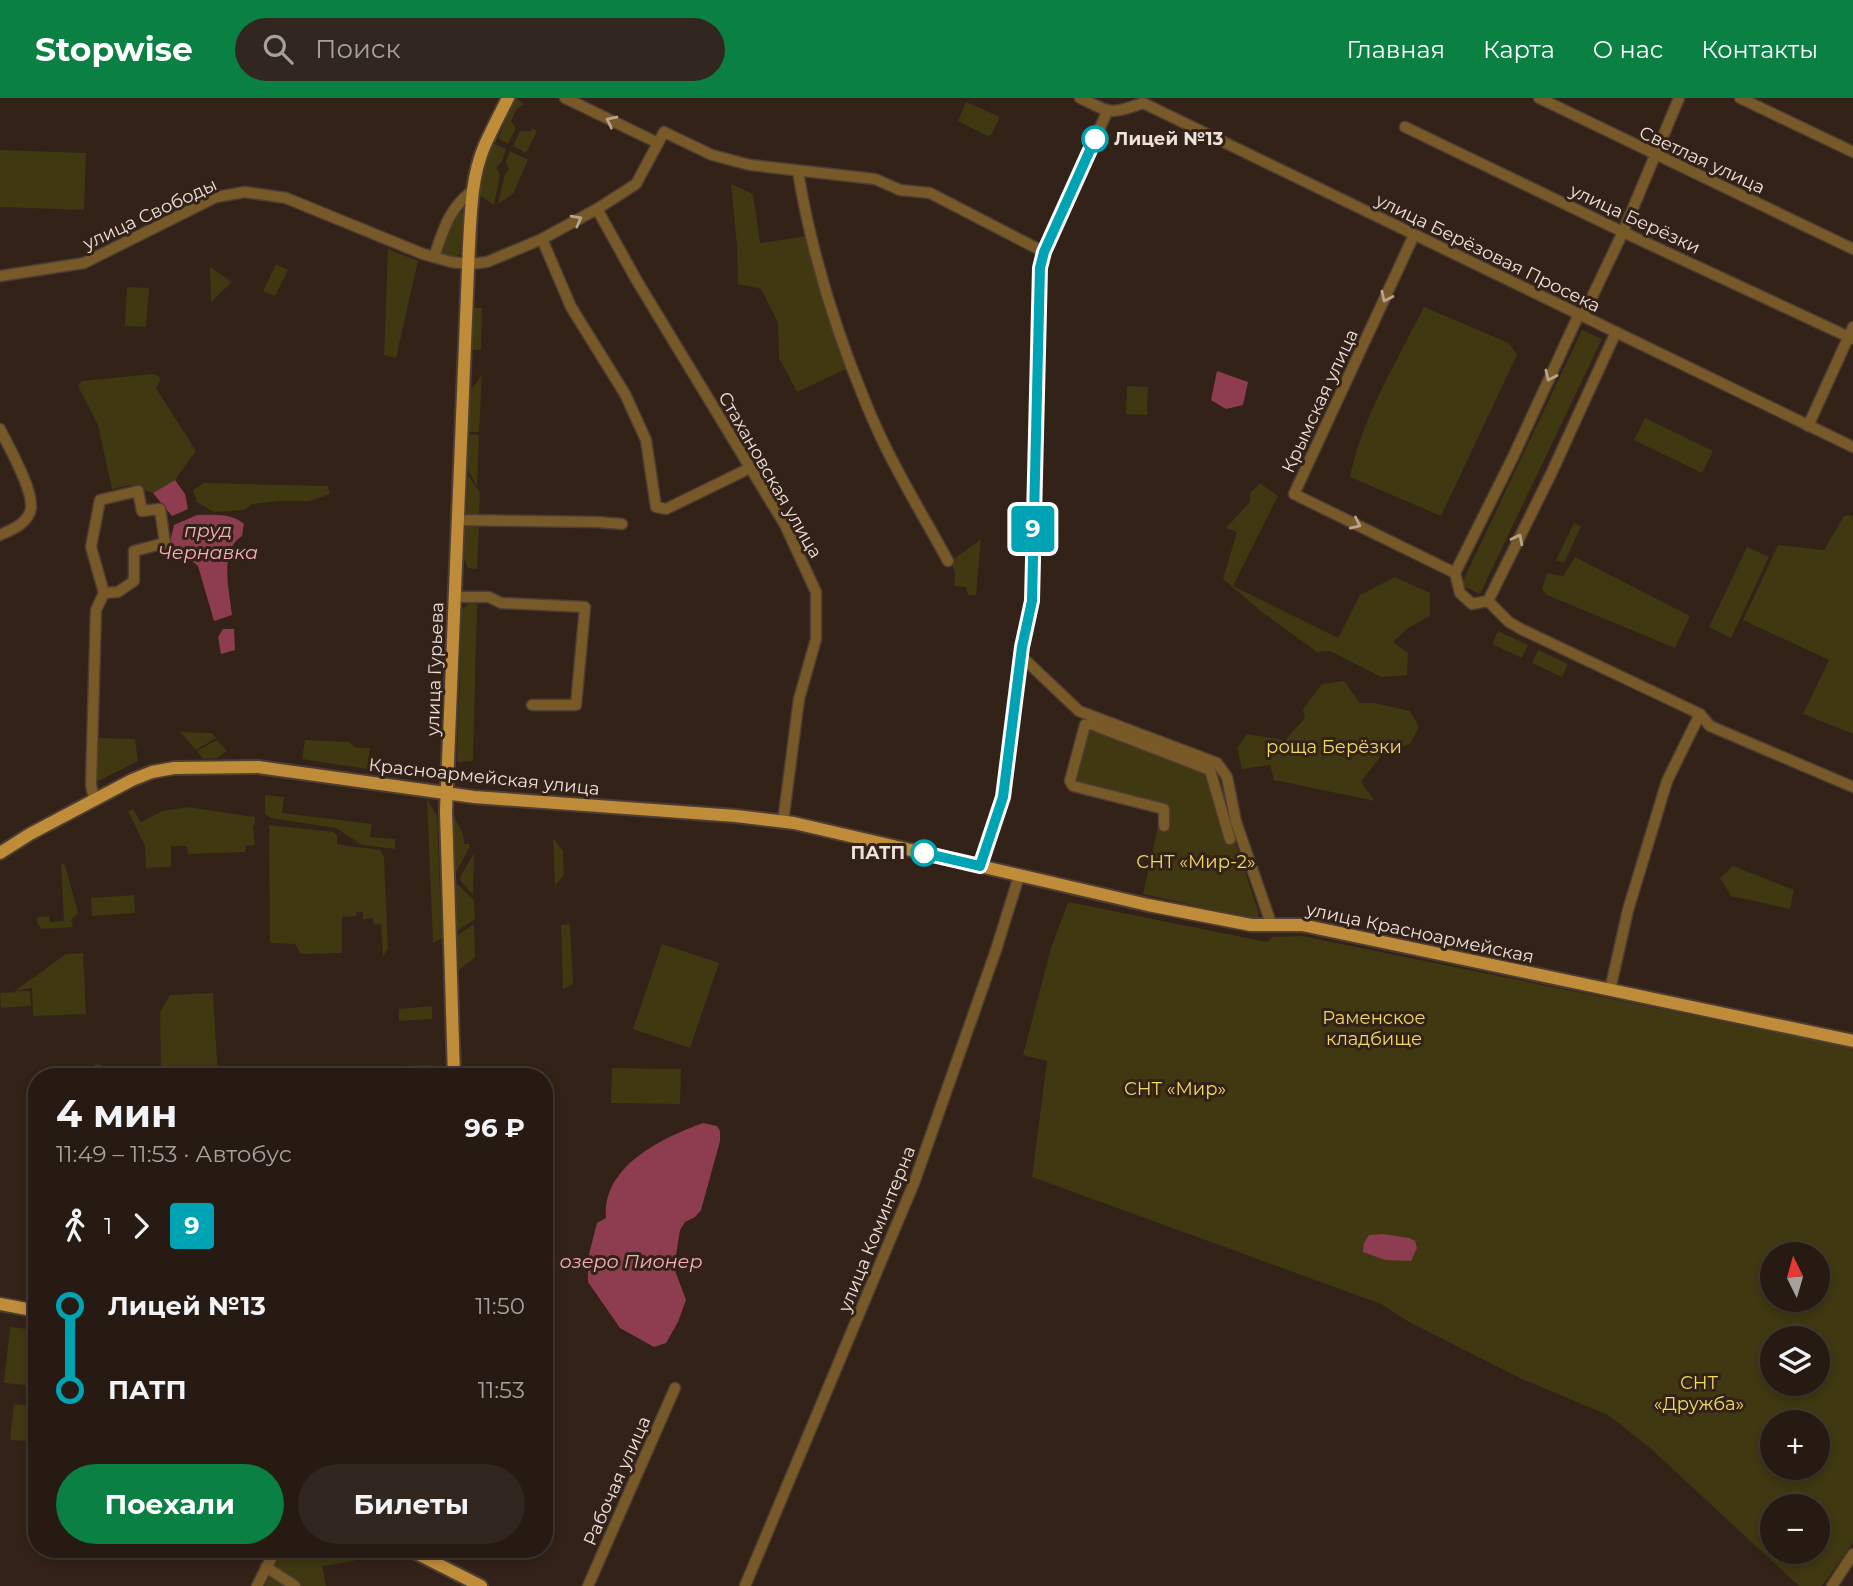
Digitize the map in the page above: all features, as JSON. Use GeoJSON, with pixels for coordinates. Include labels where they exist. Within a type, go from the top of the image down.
{"type":"FeatureCollection","features":[{"type":"Feature","properties":{"kind":"main road","name":"улица Гурьева"},"geometry":{"type":"LineString","coordinates":[[454,1068],[447,794],[473,190],[483,148],[508,98]]}},
{"type":"Feature","properties":{"kind":"main road","name":"Красноармейская улица"},"geometry":{"type":"LineString","coordinates":[[0,853],[94,799],[152,772],[174,768],[225,767],[288,771],[447,794],[783,822],[980,866]]}},
{"type":"Feature","properties":{"kind":"main road","name":"улица Красноармейская"},"geometry":{"type":"LineString","coordinates":[[980,866],[1148,905],[1251,925],[1309,927],[1853,1041]]}},
{"type":"Feature","properties":{"kind":"main road"},"geometry":{"type":"LineString","coordinates":[[0,1304],[28,1309]]}},
{"type":"Feature","properties":{"kind":"main road"},"geometry":{"type":"LineString","coordinates":[[426,1558],[481,1586]]}},
{"type":"Feature","properties":{"kind":"street"},"geometry":{"type":"LineString","coordinates":[[565,98],[658,143]]}},
{"type":"Feature","properties":{"kind":"street"},"geometry":{"type":"LineString","coordinates":[[980,866],[1003,797],[1021,656],[1032,601],[1040,268],[1044,252],[1105,113],[1080,98]]}},
{"type":"Feature","properties":{"kind":"street","name":"Светлая улица"},"geometry":{"type":"LineString","coordinates":[[1539,98],[1853,249]]}},
{"type":"Feature","properties":{"kind":"street"},"geometry":{"type":"LineString","coordinates":[[1616,332],[1551,474],[1488,600],[1472,604],[1460,593],[1455,573],[1623,232],[1679,98]]}},
{"type":"Feature","properties":{"kind":"street"},"geometry":{"type":"LineString","coordinates":[[1740,98],[1853,152]]}},
{"type":"Feature","properties":{"kind":"street","name":"улица Берёзовая Просека"},"geometry":{"type":"LineString","coordinates":[[1105,113],[1125,110],[1146,101],[1414,235],[1853,447]]}},
{"type":"Feature","properties":{"kind":"street","name":"улица Берёзки"},"geometry":{"type":"LineString","coordinates":[[1405,127],[1623,232],[1852,334]]}},
{"type":"Feature","properties":{"kind":"street"},"geometry":{"type":"LineString","coordinates":[[469,264],[494,260],[542,239],[636,184],[664,132],[712,155],[750,165],[875,178],[900,190],[930,193],[1044,252]]}},
{"type":"Feature","properties":{"kind":"street"},"geometry":{"type":"LineString","coordinates":[[798,172],[807,228],[867,406],[948,561]]}},
{"type":"Feature","properties":{"kind":"street"},"geometry":{"type":"LineString","coordinates":[[434,257],[448,215],[473,190]]}},
{"type":"Feature","properties":{"kind":"street","name":"улица Свободы"},"geometry":{"type":"LineString","coordinates":[[0,276],[84,263],[216,197],[245,192],[286,198],[434,257],[469,264]]}},
{"type":"Feature","properties":{"kind":"street","name":"Стахановская улица"},"geometry":{"type":"LineString","coordinates":[[597,209],[636,281],[799,552],[816,592],[817,639],[799,699],[783,822]]}},
{"type":"Feature","properties":{"kind":"street","name":"Крымская улица"},"geometry":{"type":"LineString","coordinates":[[1414,235],[1294,494],[1455,573]]}},
{"type":"Feature","properties":{"kind":"street"},"geometry":{"type":"LineString","coordinates":[[542,239],[571,307],[625,394],[646,440],[656,507],[666,509],[750,468]]}},
{"type":"Feature","properties":{"kind":"street"},"geometry":{"type":"LineString","coordinates":[[1808,426],[1852,334]]}},
{"type":"Feature","properties":{"kind":"street"},"geometry":{"type":"LineString","coordinates":[[0,429],[31,498],[30,513],[21,524],[0,535]]}},
{"type":"Feature","properties":{"kind":"street"},"geometry":{"type":"LineString","coordinates":[[94,799],[91,785],[96,610],[104,593],[91,547],[100,500],[138,491],[142,511],[160,509],[164,543],[134,551],[134,581],[118,592],[104,593]]}},
{"type":"Feature","properties":{"kind":"street"},"geometry":{"type":"LineString","coordinates":[[458,520],[622,524]]}},
{"type":"Feature","properties":{"kind":"street"},"geometry":{"type":"LineString","coordinates":[[455,597],[489,597],[501,603],[585,607],[576,705],[532,705]]}},
{"type":"Feature","properties":{"kind":"street"},"geometry":{"type":"LineString","coordinates":[[1488,600],[1509,622],[1521,629],[1700,714],[1710,726],[1853,787]]}},
{"type":"Feature","properties":{"kind":"street"},"geometry":{"type":"LineString","coordinates":[[1021,656],[1079,711],[1217,763],[1227,777],[1236,822],[1272,926]]}},
{"type":"Feature","properties":{"kind":"street"},"geometry":{"type":"LineString","coordinates":[[1610,990],[1628,910],[1667,781],[1700,714]]}},
{"type":"Feature","properties":{"kind":"street"},"geometry":{"type":"LineString","coordinates":[[1164,826],[1164,809],[1073,786],[1070,782],[1085,725],[1091,724],[1210,770],[1230,839]]}},
{"type":"Feature","properties":{"kind":"street","name":"улица Коминтерна"},"geometry":{"type":"LineString","coordinates":[[745,1586],[914,1183],[996,950],[1019,876]]}},
{"type":"Feature","properties":{"kind":"street","name":"Рабочая улица"},"geometry":{"type":"LineString","coordinates":[[588,1586],[675,1388]]}},
{"type":"Feature","properties":{"kind":"street"},"geometry":{"type":"LineString","coordinates":[[1832,1586],[1853,1554]]}},
{"type":"Feature","properties":{"kind":"street"},"geometry":{"type":"LineString","coordinates":[[257,1586],[272,1558]]}},
{"type":"Feature","properties":{"kind":"street"},"geometry":{"type":"LineString","coordinates":[[267,1567],[295,1586]]}},
{"type":"Feature","properties":{"kind":"green space"},"geometry":{"type":"Polygon","coordinates":[[[516,98],[524,104],[517,109],[511,121],[516,128],[508,144],[498,138],[516,98]]]}},
{"type":"Feature","properties":{"kind":"green space"},"geometry":{"type":"Polygon","coordinates":[[[966,102],[998,116],[991,135],[987,136],[958,121],[966,102]]]}},
{"type":"Feature","properties":{"kind":"green space"},"geometry":{"type":"Polygon","coordinates":[[[533,128],[537,131],[526,153],[513,146],[520,131],[531,131],[533,128]]]}},
{"type":"Feature","properties":{"kind":"green space"},"geometry":{"type":"Polygon","coordinates":[[[493,143],[506,149],[496,168],[500,174],[494,205],[479,195],[486,158],[493,143]]]}},
{"type":"Feature","properties":{"kind":"green space"},"geometry":{"type":"Polygon","coordinates":[[[0,150],[86,153],[84,210],[0,207],[0,150]]]}},
{"type":"Feature","properties":{"kind":"green space"},"geometry":{"type":"Polygon","coordinates":[[[510,151],[528,160],[513,194],[498,204],[505,174],[509,169],[506,162],[510,151]]]}},
{"type":"Feature","properties":{"kind":"green space"},"geometry":{"type":"Polygon","coordinates":[[[731,184],[753,194],[760,243],[808,236],[848,368],[797,392],[779,358],[778,323],[761,289],[738,284],[731,184]]]}},
{"type":"Feature","properties":{"kind":"green space"},"geometry":{"type":"Polygon","coordinates":[[[460,210],[463,214],[460,254],[453,258],[442,254],[440,250],[453,213],[460,210]]]}},
{"type":"Feature","properties":{"kind":"green space"},"geometry":{"type":"Polygon","coordinates":[[[388,249],[418,261],[396,358],[384,355],[388,249]]]}},
{"type":"Feature","properties":{"kind":"green space"},"geometry":{"type":"Polygon","coordinates":[[[276,264],[288,270],[275,296],[263,291],[276,264]]]}},
{"type":"Feature","properties":{"kind":"green space"},"geometry":{"type":"Polygon","coordinates":[[[210,267],[232,282],[211,302],[210,267]]]}},
{"type":"Feature","properties":{"kind":"green space"},"geometry":{"type":"Polygon","coordinates":[[[127,287],[149,288],[146,327],[125,326],[127,287]]]}},
{"type":"Feature","properties":{"kind":"green space"},"geometry":{"type":"Polygon","coordinates":[[[1424,307],[1509,343],[1517,355],[1441,516],[1350,477],[1372,411],[1424,307]]]}},
{"type":"Feature","properties":{"kind":"green space"},"geometry":{"type":"Polygon","coordinates":[[[471,308],[482,308],[481,350],[470,350],[471,308]]]}},
{"type":"Feature","properties":{"kind":"green space"},"geometry":{"type":"Polygon","coordinates":[[[1582,330],[1602,339],[1480,594],[1461,585],[1582,330]]]}},
{"type":"Feature","properties":{"kind":"green space"},"geometry":{"type":"Polygon","coordinates":[[[153,374],[161,378],[156,388],[196,451],[175,480],[153,493],[130,485],[112,489],[98,425],[78,386],[82,381],[153,374]]]}},
{"type":"Feature","properties":{"kind":"green space"},"geometry":{"type":"Polygon","coordinates":[[[482,375],[479,432],[467,432],[470,391],[482,375]]]}},
{"type":"Feature","properties":{"kind":"green space"},"geometry":{"type":"Polygon","coordinates":[[[1127,386],[1148,387],[1147,415],[1126,414],[1127,386]]]}},
{"type":"Feature","properties":{"kind":"green space"},"geometry":{"type":"Polygon","coordinates":[[[1645,418],[1713,451],[1702,473],[1634,440],[1645,418]]]}},
{"type":"Feature","properties":{"kind":"green space"},"geometry":{"type":"Polygon","coordinates":[[[467,434],[479,435],[477,486],[466,467],[467,434]]]}},
{"type":"Feature","properties":{"kind":"green space"},"geometry":{"type":"Polygon","coordinates":[[[468,475],[480,493],[479,518],[466,517],[468,475]]]}},
{"type":"Feature","properties":{"kind":"green space"},"geometry":{"type":"Polygon","coordinates":[[[204,483],[328,486],[330,494],[309,501],[252,504],[244,510],[214,512],[197,502],[193,490],[204,483]]]}},
{"type":"Feature","properties":{"kind":"green space"},"geometry":{"type":"Polygon","coordinates":[[[1260,483],[1278,496],[1233,586],[1338,638],[1360,595],[1395,577],[1430,593],[1430,616],[1408,628],[1393,642],[1408,653],[1407,675],[1381,677],[1330,651],[1317,652],[1263,613],[1223,579],[1237,532],[1226,528],[1250,502],[1250,493],[1260,483]]]}},
{"type":"Feature","properties":{"kind":"green space"},"geometry":{"type":"Polygon","coordinates":[[[1844,516],[1853,517],[1853,734],[1803,714],[1829,660],[1743,620],[1778,545],[1824,550],[1844,516]]]}},
{"type":"Feature","properties":{"kind":"green space"},"geometry":{"type":"Polygon","coordinates":[[[1574,523],[1581,526],[1564,563],[1556,560],[1574,523]]]}},
{"type":"Feature","properties":{"kind":"green space"},"geometry":{"type":"Polygon","coordinates":[[[466,526],[479,526],[477,569],[468,568],[464,558],[466,526]]]}},
{"type":"Feature","properties":{"kind":"green space"},"geometry":{"type":"Polygon","coordinates":[[[981,539],[976,595],[968,595],[966,587],[954,586],[955,573],[951,561],[981,539]]]}},
{"type":"Feature","properties":{"kind":"green space"},"geometry":{"type":"Polygon","coordinates":[[[1747,547],[1769,557],[1731,638],[1709,627],[1747,547]]]}},
{"type":"Feature","properties":{"kind":"green space"},"geometry":{"type":"Polygon","coordinates":[[[1575,557],[1690,616],[1675,648],[1547,595],[1542,589],[1547,573],[1563,576],[1575,557]]]}},
{"type":"Feature","properties":{"kind":"green space"},"geometry":{"type":"Polygon","coordinates":[[[468,604],[477,604],[473,761],[457,762],[462,610],[468,604]]]}},
{"type":"Feature","properties":{"kind":"green space"},"geometry":{"type":"Polygon","coordinates":[[[1498,631],[1528,645],[1522,658],[1492,644],[1498,631]]]}},
{"type":"Feature","properties":{"kind":"green space"},"geometry":{"type":"Polygon","coordinates":[[[1538,650],[1568,664],[1562,677],[1532,663],[1538,650]]]}},
{"type":"Feature","properties":{"kind":"green space","name":"роща Берёзки"},"geometry":{"type":"Polygon","coordinates":[[[1344,681],[1360,703],[1375,703],[1410,711],[1419,727],[1410,744],[1383,753],[1361,782],[1375,801],[1274,780],[1270,765],[1242,769],[1237,748],[1247,734],[1285,740],[1305,718],[1303,709],[1322,684],[1344,681]]]}},
{"type":"Feature","properties":{"kind":"green space","name":"СНТ «Мир-2»"},"geometry":{"type":"Polygon","coordinates":[[[1084,718],[1210,766],[1259,914],[1258,920],[1143,894],[1161,814],[1068,788],[1084,718]]]}},
{"type":"Feature","properties":{"kind":"green space"},"geometry":{"type":"Polygon","coordinates":[[[180,732],[212,733],[216,738],[196,750],[180,732]]]}},
{"type":"Feature","properties":{"kind":"green space"},"geometry":{"type":"Polygon","coordinates":[[[98,738],[135,739],[138,761],[96,782],[98,738]]]}},
{"type":"Feature","properties":{"kind":"green space"},"geometry":{"type":"Polygon","coordinates":[[[217,740],[227,751],[217,758],[203,759],[197,751],[217,740]]]}},
{"type":"Feature","properties":{"kind":"green space"},"geometry":{"type":"Polygon","coordinates":[[[305,740],[349,742],[356,748],[370,748],[367,769],[302,759],[305,740]]]}},
{"type":"Feature","properties":{"kind":"green space"},"geometry":{"type":"Polygon","coordinates":[[[265,795],[284,797],[282,813],[372,824],[370,837],[395,839],[395,849],[362,845],[336,828],[271,818],[265,814],[265,795]]]}},
{"type":"Feature","properties":{"kind":"green space"},"geometry":{"type":"Polygon","coordinates":[[[427,799],[437,816],[442,938],[433,943],[427,799]]]}},
{"type":"Feature","properties":{"kind":"green space"},"geometry":{"type":"Polygon","coordinates":[[[187,807],[255,817],[255,845],[246,846],[245,852],[188,854],[187,846],[171,846],[171,867],[146,868],[145,846],[128,811],[133,809],[141,822],[163,811],[187,807]]]}},
{"type":"Feature","properties":{"kind":"green space"},"geometry":{"type":"Polygon","coordinates":[[[452,813],[463,834],[464,844],[469,844],[455,874],[452,813]]]}},
{"type":"Feature","properties":{"kind":"green space"},"geometry":{"type":"Polygon","coordinates":[[[269,825],[333,832],[337,835],[337,844],[380,850],[384,857],[388,948],[383,957],[381,924],[374,925],[373,918],[363,919],[363,912],[356,912],[356,916],[342,917],[342,953],[301,954],[295,944],[270,943],[269,825]]]}},
{"type":"Feature","properties":{"kind":"green space"},"geometry":{"type":"Polygon","coordinates":[[[553,838],[563,851],[564,875],[555,885],[553,838]]]}},
{"type":"Feature","properties":{"kind":"green space"},"geometry":{"type":"Polygon","coordinates":[[[474,853],[473,895],[459,879],[474,853]]]}},
{"type":"Feature","properties":{"kind":"green space"},"geometry":{"type":"Polygon","coordinates":[[[61,864],[65,865],[78,913],[71,920],[73,927],[42,929],[37,923],[37,917],[49,916],[50,922],[64,921],[61,864]]]}},
{"type":"Feature","properties":{"kind":"green space"},"geometry":{"type":"Polygon","coordinates":[[[1733,866],[1794,890],[1790,909],[1731,896],[1720,878],[1733,866]]]}},
{"type":"Feature","properties":{"kind":"green space"},"geometry":{"type":"Polygon","coordinates":[[[456,883],[474,900],[475,919],[457,931],[456,883]]]}},
{"type":"Feature","properties":{"kind":"green space"},"geometry":{"type":"Polygon","coordinates":[[[134,895],[135,913],[92,916],[91,898],[134,895]]]}},
{"type":"Feature","properties":{"kind":"green space"},"geometry":{"type":"Polygon","coordinates":[[[1068,902],[1267,942],[1272,937],[1302,936],[1853,1048],[1853,1543],[1822,1586],[1799,1586],[1775,1564],[1830,1564],[1830,1494],[1760,1494],[1760,1550],[1650,1448],[1608,1415],[1522,1379],[1409,1322],[1381,1304],[1032,1177],[1047,1061],[1023,1055],[1051,948],[1068,902]]]}},
{"type":"Feature","properties":{"kind":"green space"},"geometry":{"type":"Polygon","coordinates":[[[474,924],[475,957],[458,971],[458,935],[474,924]]]}},
{"type":"Feature","properties":{"kind":"green space"},"geometry":{"type":"Polygon","coordinates":[[[570,924],[573,984],[563,989],[561,925],[570,924]]]}},
{"type":"Feature","properties":{"kind":"green space"},"geometry":{"type":"Polygon","coordinates":[[[662,944],[719,963],[690,1048],[633,1029],[662,944]]]}},
{"type":"Feature","properties":{"kind":"green space"},"geometry":{"type":"Polygon","coordinates":[[[83,953],[86,1014],[33,1016],[32,988],[15,991],[66,954],[83,953]]]}},
{"type":"Feature","properties":{"kind":"green space"},"geometry":{"type":"Polygon","coordinates":[[[30,991],[31,1006],[1,1008],[0,993],[30,991]]]}},
{"type":"Feature","properties":{"kind":"green space"},"geometry":{"type":"Polygon","coordinates":[[[213,993],[218,1068],[161,1068],[160,1012],[170,995],[213,993]]]}},
{"type":"Feature","properties":{"kind":"green space"},"geometry":{"type":"Polygon","coordinates":[[[432,1006],[432,1019],[399,1021],[399,1009],[432,1006]]]}},
{"type":"Feature","properties":{"kind":"green space"},"geometry":{"type":"Polygon","coordinates":[[[433,1065],[433,1068],[401,1068],[433,1065]]]}},
{"type":"Feature","properties":{"kind":"green space"},"geometry":{"type":"Polygon","coordinates":[[[612,1068],[681,1069],[680,1104],[611,1103],[612,1068]]]}},
{"type":"Feature","properties":{"kind":"green space"},"geometry":{"type":"Polygon","coordinates":[[[10,1327],[28,1329],[28,1385],[4,1383],[10,1327]]]}},
{"type":"Feature","properties":{"kind":"green space"},"geometry":{"type":"Polygon","coordinates":[[[14,1404],[28,1405],[28,1441],[10,1440],[14,1404]]]}},
{"type":"Feature","properties":{"kind":"green space"},"geometry":{"type":"Polygon","coordinates":[[[279,1558],[357,1558],[354,1561],[322,1566],[326,1586],[265,1586],[279,1558]]]}},
{"type":"Feature","properties":{"kind":"water"},"geometry":{"type":"Polygon","coordinates":[[[1217,371],[1248,382],[1243,405],[1226,409],[1211,400],[1217,371]]]}},
{"type":"Feature","properties":{"kind":"water","name":"пруд Чернавка"},"geometry":{"type":"Polygon","coordinates":[[[175,480],[185,494],[188,509],[172,516],[153,493],[175,480]]]}},
{"type":"Feature","properties":{"kind":"water","name":"пруд Чернавка"},"geometry":{"type":"Polygon","coordinates":[[[197,515],[228,516],[244,524],[242,536],[230,551],[228,561],[232,615],[214,621],[198,566],[170,542],[174,525],[197,515]]]}},
{"type":"Feature","properties":{"kind":"water"},"geometry":{"type":"Polygon","coordinates":[[[223,629],[234,629],[235,650],[221,654],[218,637],[223,629]]]}},
{"type":"Feature","properties":{"kind":"water","name":"озеро Пионер"},"geometry":{"type":"Polygon","coordinates":[[[703,1123],[717,1126],[720,1141],[701,1210],[685,1222],[680,1230],[674,1268],[686,1300],[666,1343],[654,1347],[620,1328],[588,1282],[588,1258],[597,1223],[606,1218],[607,1200],[624,1169],[653,1146],[703,1123]]]}},
{"type":"Feature","properties":{"kind":"water"},"geometry":{"type":"Polygon","coordinates":[[[1383,1234],[1415,1241],[1417,1248],[1411,1261],[1385,1260],[1363,1252],[1369,1235],[1383,1234]]]}},
{"type":"Feature","properties":{"kind":"bus line","name":"9"},"geometry":{"type":"LineString","coordinates":[[924,853],[980,866],[1003,797],[1022,647],[1032,601],[1040,268],[1044,252],[1095,139]]}},
{"type":"Feature","properties":{"kind":"place","name":"Лицей №13"},"geometry":{"type":"Point","coordinates":[1095,139]}},
{"type":"Feature","properties":{"kind":"place","name":"ПАТП"},"geometry":{"type":"Point","coordinates":[924,853]}},
{"type":"Feature","properties":{"kind":"park label","name":"Раменское кладбище"},"geometry":{"type":"Point","coordinates":[1374,1028]}},
{"type":"Feature","properties":{"kind":"park label","name":"СНТ «Мир»"},"geometry":{"type":"Point","coordinates":[1175,1089]}},
{"type":"Feature","properties":{"kind":"park label","name":"СНТ «Дружба»"},"geometry":{"type":"Point","coordinates":[1699,1393]}}]}
